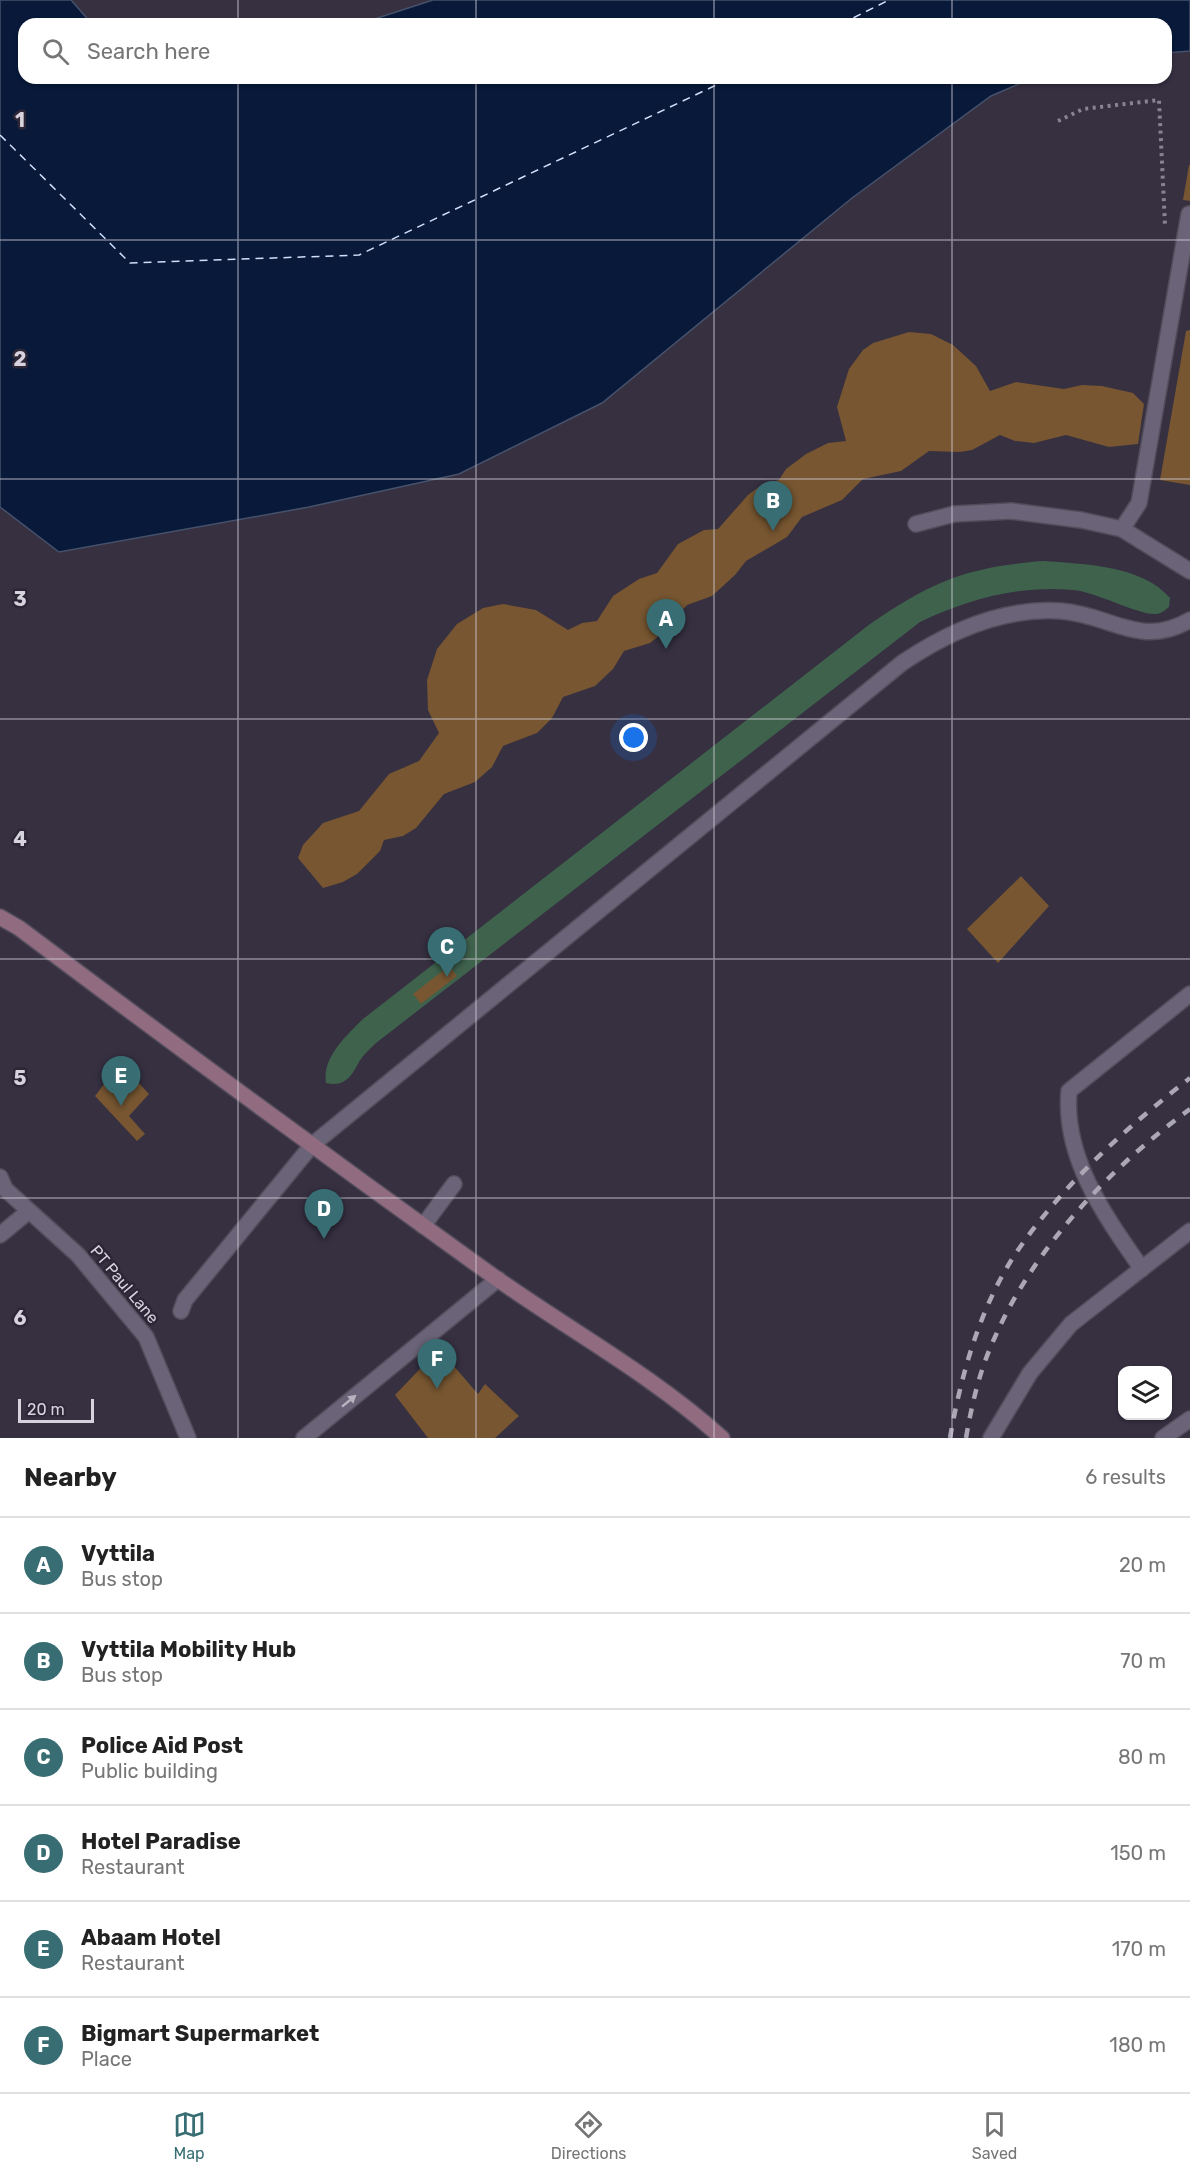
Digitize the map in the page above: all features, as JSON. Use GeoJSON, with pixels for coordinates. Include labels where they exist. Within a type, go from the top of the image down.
{"type":"FeatureCollection","features":[{"type":"Feature","properties":{"kind":"main road"},"geometry":{"type":"LineString","coordinates":[[0,917],[19,928],[226,1084],[423,1226],[668,1393],[722,1438]]}},
{"type":"Feature","properties":{"kind":"street"},"geometry":{"type":"LineString","coordinates":[[1122,529],[1139,503],[1189,214]]}},
{"type":"Feature","properties":{"kind":"street"},"geometry":{"type":"LineString","coordinates":[[916,524],[954,514],[1011,511],[1082,520],[1122,529],[1190,571]]}},
{"type":"Feature","properties":{"kind":"street"},"geometry":{"type":"LineString","coordinates":[[181,1311],[185,1300],[312,1145],[892,671],[932,643],[989,619],[1022,614],[1060,611],[1151,633],[1173,630],[1190,620]]}},
{"type":"Feature","properties":{"kind":"street"},"geometry":{"type":"LineString","coordinates":[[1142,1269],[1102,1213],[1075,1151],[1067,1115],[1069,1091],[1190,994]]}},
{"type":"Feature","properties":{"kind":"street","name":"PT Paul Lane"},"geometry":{"type":"LineString","coordinates":[[0,1178],[4,1189],[78,1255],[146,1337],[188,1438]]}},
{"type":"Feature","properties":{"kind":"street"},"geometry":{"type":"LineString","coordinates":[[423,1226],[454,1184]]}},
{"type":"Feature","properties":{"kind":"street"},"geometry":{"type":"LineString","coordinates":[[0,1235],[29,1211]]}},
{"type":"Feature","properties":{"kind":"street"},"geometry":{"type":"LineString","coordinates":[[991,1438],[1030,1373],[1071,1324],[1190,1231]]}},
{"type":"Feature","properties":{"kind":"street"},"geometry":{"type":"LineString","coordinates":[[304,1438],[498,1279]]}},
{"type":"Feature","properties":{"kind":"street"},"geometry":{"type":"LineString","coordinates":[[1163,1438],[1190,1419]]}},
{"type":"Feature","properties":{"kind":"path"},"geometry":{"type":"LineString","coordinates":[[1058,121],[1083,109],[1159,100],[1165,226]]}},
{"type":"Feature","properties":{"kind":"green space"},"geometry":{"type":"Polygon","coordinates":[[[1043,561],[1093,565],[1128,573],[1158,587],[1170,598],[1169,607],[1159,614],[1149,614],[1083,592],[1033,590],[975,600],[920,622],[376,1043],[362,1057],[347,1080],[338,1084],[326,1083],[328,1064],[337,1047],[363,1019],[870,624],[932,587],[971,572],[1043,561]]]}},
{"type":"Feature","properties":{"kind":"water"},"geometry":{"type":"Polygon","coordinates":[[[0,0],[71,0],[87,18],[18,18],[18,84],[1019,84],[991,96],[852,198],[602,403],[459,474],[309,507],[59,552],[0,507],[0,0]]]}},
{"type":"Feature","properties":{"kind":"water"},"geometry":{"type":"Polygon","coordinates":[[[433,0],[1190,0],[1190,51],[1172,52],[1172,18],[378,18],[433,0]]]}},
{"type":"Feature","properties":{"kind":"building"},"geometry":{"type":"Polygon","coordinates":[[[1190,165],[1190,201],[1183,200],[1190,165]]]}},
{"type":"Feature","properties":{"kind":"building"},"geometry":{"type":"Polygon","coordinates":[[[1190,330],[1190,485],[1160,480],[1186,331],[1190,330]]]}},
{"type":"Feature","properties":{"kind":"building"},"geometry":{"type":"Polygon","coordinates":[[[909,332],[931,334],[953,345],[976,366],[990,391],[1016,382],[1064,389],[1082,385],[1102,386],[1133,393],[1144,404],[1138,444],[1109,447],[1066,435],[1034,443],[1015,441],[1000,435],[972,450],[929,451],[901,471],[863,479],[842,500],[802,517],[787,537],[746,561],[735,575],[712,596],[687,605],[650,643],[624,651],[613,669],[595,686],[563,697],[552,718],[537,733],[503,746],[492,767],[475,782],[444,794],[416,828],[403,836],[384,840],[380,851],[357,874],[343,882],[323,888],[298,858],[303,845],[323,823],[359,811],[389,774],[419,761],[439,733],[428,710],[427,680],[437,649],[457,624],[483,608],[503,604],[536,610],[568,630],[582,623],[597,621],[613,596],[639,579],[657,573],[678,544],[704,530],[718,529],[748,495],[760,486],[779,480],[786,469],[806,454],[828,443],[846,441],[837,407],[849,369],[863,350],[873,343],[909,332]]]}},
{"type":"Feature","properties":{"kind":"building"},"geometry":{"type":"Polygon","coordinates":[[[1021,876],[1049,906],[998,963],[967,929],[1021,876]]]}},
{"type":"Feature","properties":{"kind":"building"},"geometry":{"type":"Polygon","coordinates":[[[449,966],[457,976],[421,1004],[413,994],[449,966]]]}},
{"type":"Feature","properties":{"kind":"building"},"geometry":{"type":"Polygon","coordinates":[[[120,1063],[149,1094],[129,1116],[145,1134],[137,1141],[95,1096],[120,1063]]]}},
{"type":"Feature","properties":{"kind":"building"},"geometry":{"type":"Polygon","coordinates":[[[439,1349],[478,1394],[485,1384],[519,1416],[495,1438],[428,1438],[395,1395],[439,1349]]]}},
{"type":"Feature","properties":{"kind":"ferry route"},"geometry":{"type":"LineString","coordinates":[[853,18],[889,0]]}},
{"type":"Feature","properties":{"kind":"ferry route"},"geometry":{"type":"LineString","coordinates":[[0,135],[130,263],[359,255],[718,84]]}},
{"type":"Feature","properties":{"kind":"railway"},"geometry":{"type":"LineString","coordinates":[[950,1438],[966,1366],[982,1319],[1003,1274],[1016,1253],[1074,1181],[1119,1137],[1190,1078]]}},
{"type":"Feature","properties":{"kind":"railway"},"geometry":{"type":"LineString","coordinates":[[966,1438],[985,1361],[1012,1303],[1031,1271],[1053,1240],[1104,1183],[1132,1156],[1190,1109]]}},
{"type":"Feature","properties":{"kind":"place","name":"Vyttila Mobility Hub"},"geometry":{"type":"Point","coordinates":[773,531]}},
{"type":"Feature","properties":{"kind":"place","name":"Vyttila"},"geometry":{"type":"Point","coordinates":[666,649]}},
{"type":"Feature","properties":{"kind":"place","name":"Police Aid Post"},"geometry":{"type":"Point","coordinates":[447,977]}},
{"type":"Feature","properties":{"kind":"place","name":"Abaam Hotel"},"geometry":{"type":"Point","coordinates":[121,1106]}},
{"type":"Feature","properties":{"kind":"place","name":"Hotel Paradise"},"geometry":{"type":"Point","coordinates":[324,1239]}},
{"type":"Feature","properties":{"kind":"place","name":"Bigmart Supermarket"},"geometry":{"type":"Point","coordinates":[437,1389]}}]}
